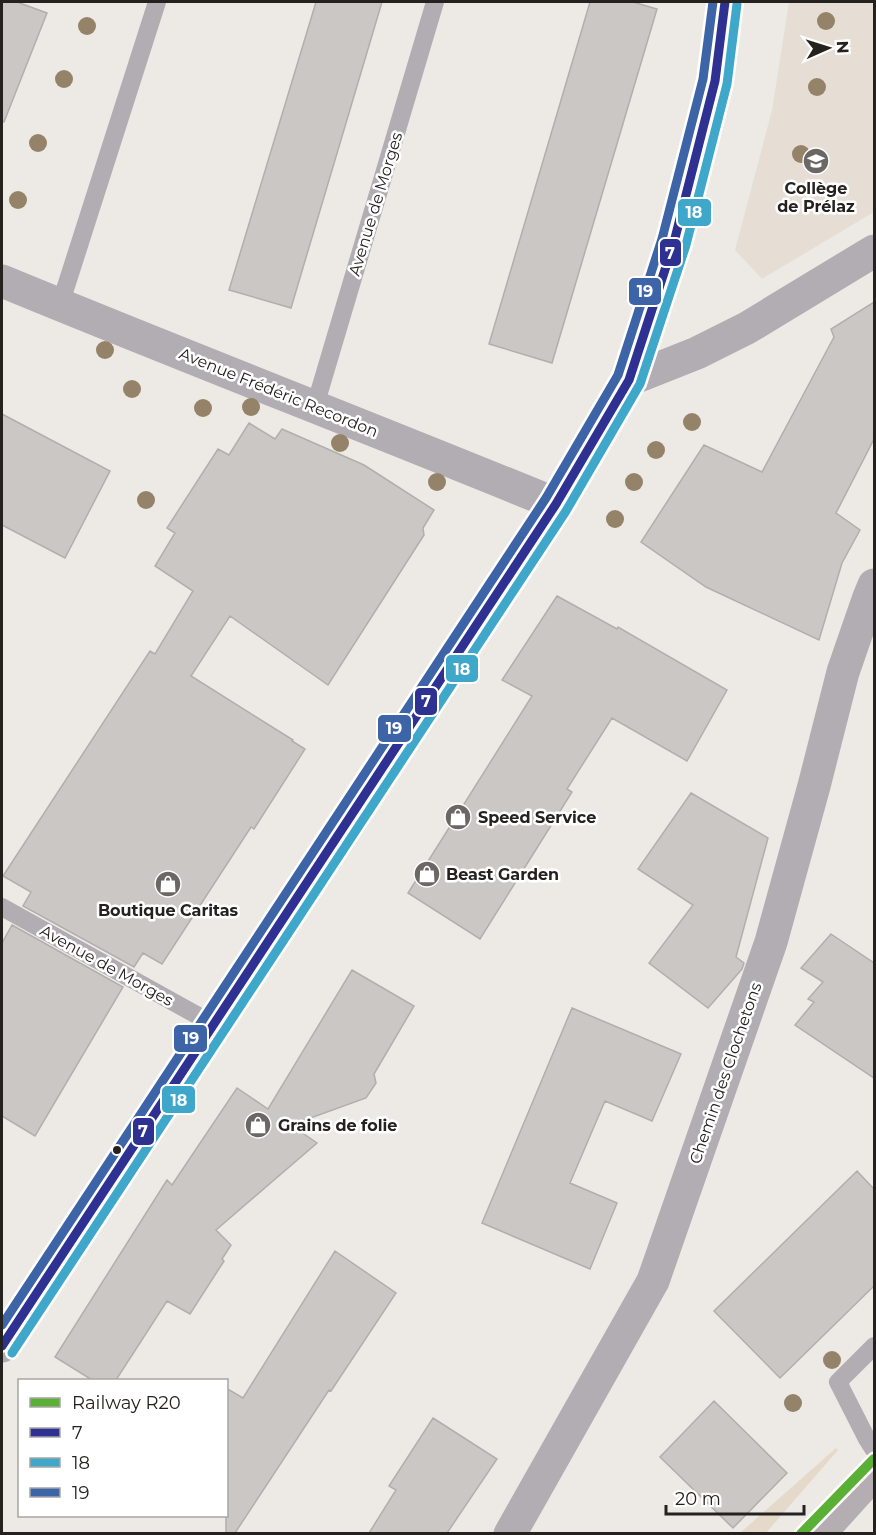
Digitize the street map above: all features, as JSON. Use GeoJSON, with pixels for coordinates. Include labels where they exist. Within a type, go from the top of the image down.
{"type":"FeatureCollection","features":[{"type":"Feature","properties":{"kind":"main road"},"geometry":{"type":"LineString","coordinates":[[2,1346],[556,504],[629,380],[677,231],[715,81],[725,2]]}},
{"type":"Feature","properties":{"kind":"main road"},"geometry":{"type":"LineString","coordinates":[[819,1533],[874,1473]]}},
{"type":"Feature","properties":{"kind":"street"},"geometry":{"type":"LineString","coordinates":[[629,380],[697,353],[747,328],[874,251]]}},
{"type":"Feature","properties":{"kind":"street","name":"Avenue Frédéric Recordon"},"geometry":{"type":"LineString","coordinates":[[2,281],[556,504]]}},
{"type":"Feature","properties":{"kind":"street","name":"Chemin des Clochetons"},"geometry":{"type":"LineString","coordinates":[[510,1533],[653,1281],[771,942],[843,672],[874,585]]}},
{"type":"Feature","properties":{"kind":"lane"},"geometry":{"type":"LineString","coordinates":[[60,305],[157,2]]}},
{"type":"Feature","properties":{"kind":"lane","name":"Avenue de Morges"},"geometry":{"type":"LineString","coordinates":[[315,406],[435,2]]}},
{"type":"Feature","properties":{"kind":"lane","name":"Avenue de Morges"},"geometry":{"type":"LineString","coordinates":[[2,907],[213,1024]]}},
{"type":"Feature","properties":{"kind":"lane"},"geometry":{"type":"LineString","coordinates":[[874,1346],[838,1382],[874,1450]]}},
{"type":"Feature","properties":{"kind":"shaded area","name":"Collège de Prélaz"},"geometry":{"type":"Polygon","coordinates":[[[789,2],[874,2],[874,212],[762,279],[735,250],[772,110],[789,2]]]}},
{"type":"Feature","properties":{"kind":"shaded area"},"geometry":{"type":"Polygon","coordinates":[[[836,1448],[838,1450],[766,1533],[740,1533],[836,1448]]]}},
{"type":"Feature","properties":{"kind":"building"},"geometry":{"type":"Polygon","coordinates":[[[2,2],[17,2],[47,13],[4,122],[2,121],[2,2]]]}},
{"type":"Feature","properties":{"kind":"building"},"geometry":{"type":"Polygon","coordinates":[[[316,2],[382,2],[291,308],[229,290],[316,2]]]}},
{"type":"Feature","properties":{"kind":"building"},"geometry":{"type":"Polygon","coordinates":[[[590,2],[633,2],[657,9],[552,363],[489,344],[590,2]]]}},
{"type":"Feature","properties":{"kind":"building"},"geometry":{"type":"Polygon","coordinates":[[[874,302],[874,439],[836,513],[860,530],[842,563],[819,640],[706,587],[641,542],[704,445],[762,472],[834,337],[831,329],[874,302]]]}},
{"type":"Feature","properties":{"kind":"building"},"geometry":{"type":"Polygon","coordinates":[[[2,414],[110,471],[65,558],[2,525],[2,414]]]}},
{"type":"Feature","properties":{"kind":"building"},"geometry":{"type":"Polygon","coordinates":[[[249,423],[275,439],[282,429],[364,465],[434,510],[423,528],[424,535],[328,685],[230,616],[191,676],[305,749],[254,829],[251,827],[162,964],[143,953],[134,967],[23,906],[31,892],[3,876],[150,651],[155,654],[193,591],[155,566],[175,533],[167,528],[218,449],[229,455],[249,423]]]}},
{"type":"Feature","properties":{"kind":"building"},"geometry":{"type":"Polygon","coordinates":[[[557,596],[617,629],[618,627],[727,690],[687,761],[612,718],[567,789],[572,792],[480,939],[408,893],[532,696],[502,680],[557,596]]]}},
{"type":"Feature","properties":{"kind":"building"},"geometry":{"type":"Polygon","coordinates":[[[691,793],[768,838],[736,957],[744,963],[742,969],[708,1008],[649,963],[693,905],[638,869],[691,793]]]}},
{"type":"Feature","properties":{"kind":"building"},"geometry":{"type":"Polygon","coordinates":[[[12,925],[123,987],[35,1136],[2,1116],[2,943],[12,925]]]}},
{"type":"Feature","properties":{"kind":"building"},"geometry":{"type":"Polygon","coordinates":[[[831,934],[874,963],[874,1078],[795,1025],[814,1002],[808,999],[823,982],[801,968],[831,934]]]}},
{"type":"Feature","properties":{"kind":"building"},"geometry":{"type":"Polygon","coordinates":[[[352,970],[414,1006],[374,1074],[376,1083],[366,1098],[291,1125],[317,1143],[216,1230],[231,1245],[222,1259],[224,1261],[190,1314],[167,1301],[117,1379],[90,1379],[55,1357],[167,1180],[172,1185],[237,1088],[268,1109],[352,970]]]}},
{"type":"Feature","properties":{"kind":"building"},"geometry":{"type":"Polygon","coordinates":[[[572,1008],[681,1054],[652,1121],[605,1101],[570,1183],[617,1203],[590,1269],[482,1223],[572,1008]]]}},
{"type":"Feature","properties":{"kind":"building"},"geometry":{"type":"Polygon","coordinates":[[[857,1171],[874,1189],[874,1286],[780,1378],[714,1311],[857,1171]]]}},
{"type":"Feature","properties":{"kind":"building"},"geometry":{"type":"Polygon","coordinates":[[[335,1251],[396,1293],[235,1533],[226,1533],[228,1389],[243,1398],[335,1251]]]}},
{"type":"Feature","properties":{"kind":"building"},"geometry":{"type":"Polygon","coordinates":[[[714,1401],[787,1473],[733,1528],[660,1457],[714,1401]]]}},
{"type":"Feature","properties":{"kind":"building"},"geometry":{"type":"Polygon","coordinates":[[[433,1418],[497,1459],[447,1533],[369,1533],[396,1490],[389,1486],[433,1418]]]}},
{"type":"Feature","properties":{"kind":"rail line","name":"R20"},"geometry":{"type":"LineString","coordinates":[[801,1534],[874,1459]]}},
{"type":"Feature","properties":{"kind":"transit line","name":"19"},"geometry":{"type":"LineString","coordinates":[[2,1325],[546,498],[618,375],[662,239],[703,79],[713,2]]}},
{"type":"Feature","properties":{"kind":"transit line","name":"7"},"geometry":{"type":"LineString","coordinates":[[2,1346],[556,504],[629,380],[674,242],[715,81],[725,2]]}},
{"type":"Feature","properties":{"kind":"transit line","name":"18"},"geometry":{"type":"LineString","coordinates":[[12,1353],[566,511],[640,384],[686,245],[727,84],[737,4]]}},
{"type":"Feature","properties":{"kind":"place","name":"Collège de Prélaz"},"geometry":{"type":"Point","coordinates":[816,161]}},
{"type":"Feature","properties":{"kind":"place","name":"Speed Service"},"geometry":{"type":"Point","coordinates":[458,817]}},
{"type":"Feature","properties":{"kind":"place","name":"Beast Garden"},"geometry":{"type":"Point","coordinates":[427,874]}},
{"type":"Feature","properties":{"kind":"place","name":"Boutique Caritas"},"geometry":{"type":"Point","coordinates":[168,884]}},
{"type":"Feature","properties":{"kind":"place","name":"Grains de folie"},"geometry":{"type":"Point","coordinates":[258,1125]}}]}
